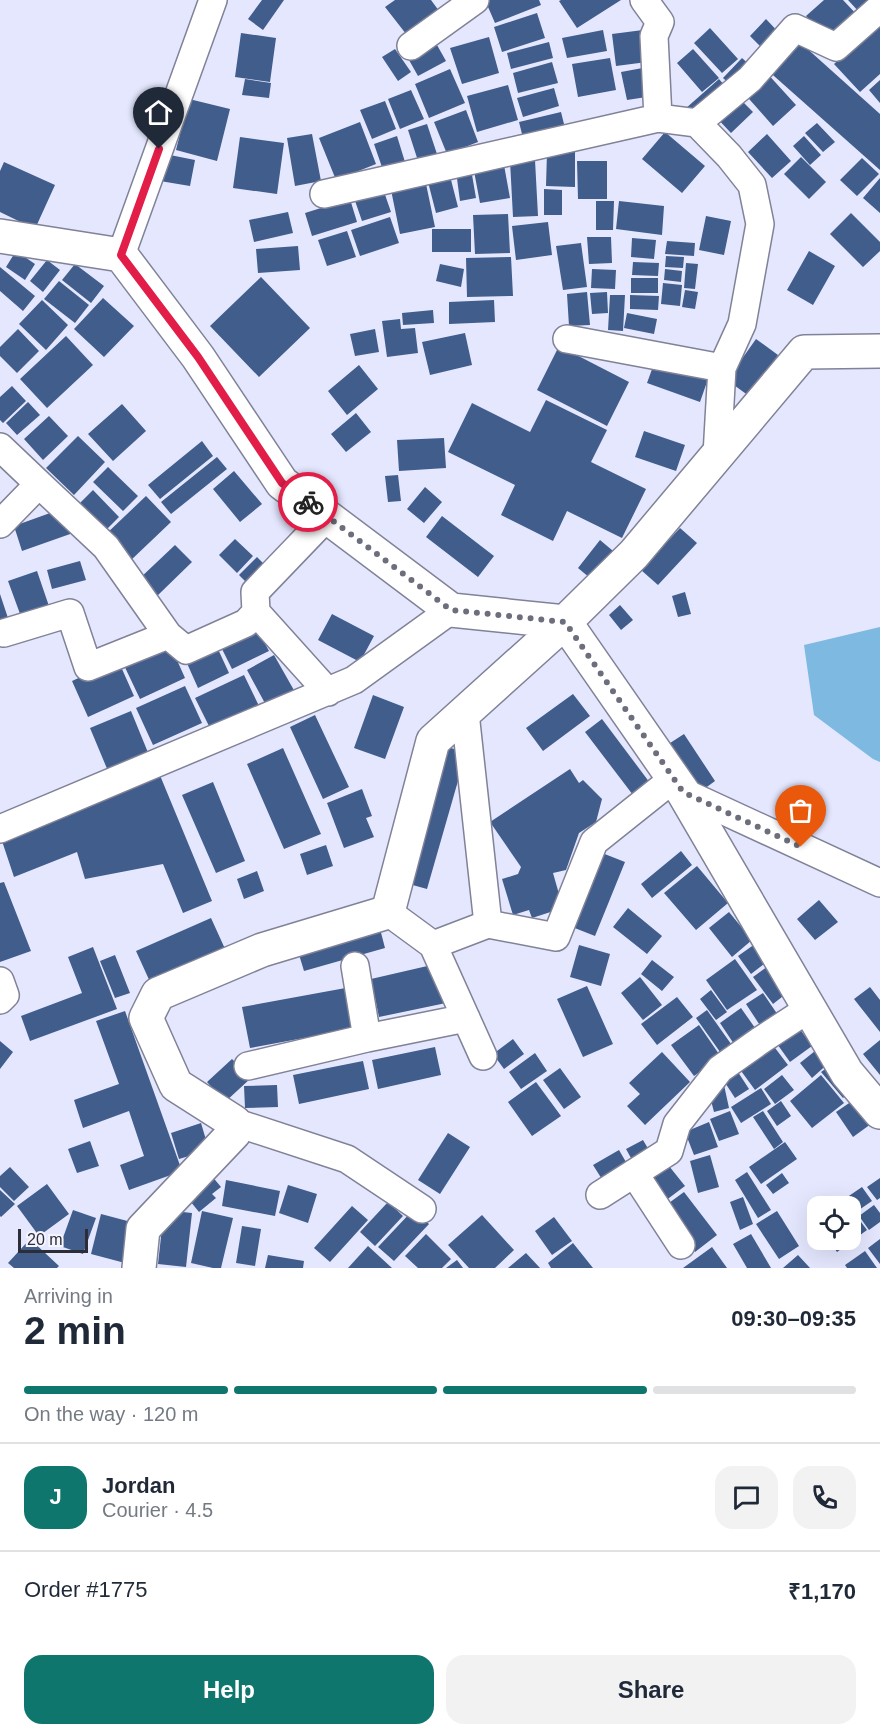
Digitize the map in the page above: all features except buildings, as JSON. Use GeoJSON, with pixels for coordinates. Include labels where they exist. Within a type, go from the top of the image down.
{"type":"FeatureCollection","features":[{"type":"Feature","properties":{"kind":"street"},"geometry":{"type":"LineString","coordinates":[[121,255],[213,0]]}},
{"type":"Feature","properties":{"kind":"street"},"geometry":{"type":"LineString","coordinates":[[411,46],[475,0]]}},
{"type":"Feature","properties":{"kind":"street"},"geometry":{"type":"LineString","coordinates":[[644,0],[660,22],[654,36],[658,118]]}},
{"type":"Feature","properties":{"kind":"street"},"geometry":{"type":"LineString","coordinates":[[697,123],[750,79],[795,28],[836,47],[880,8]]}},
{"type":"Feature","properties":{"kind":"street"},"geometry":{"type":"LineString","coordinates":[[324,194],[658,118],[697,123],[729,156],[752,185],[760,224],[742,324],[722,368],[717,455]]}},
{"type":"Feature","properties":{"kind":"street"},"geometry":{"type":"LineString","coordinates":[[0,236],[121,255],[198,357],[282,483],[451,610],[565,622],[678,785],[847,1072],[880,1112]]}},
{"type":"Feature","properties":{"kind":"street"},"geometry":{"type":"LineString","coordinates":[[567,339],[722,368]]}},
{"type":"Feature","properties":{"kind":"street"},"geometry":{"type":"LineString","coordinates":[[388,912],[433,741],[565,622],[634,554],[804,352],[880,351]]}},
{"type":"Feature","properties":{"kind":"street"},"geometry":{"type":"LineString","coordinates":[[0,447],[106,547],[168,635],[186,650],[246,623],[256,612]]}},
{"type":"Feature","properties":{"kind":"street"},"geometry":{"type":"LineString","coordinates":[[0,524],[39,484]]}},
{"type":"Feature","properties":{"kind":"street"},"geometry":{"type":"LineString","coordinates":[[327,516],[255,592],[256,612],[328,692]]}},
{"type":"Feature","properties":{"kind":"street"},"geometry":{"type":"LineString","coordinates":[[0,829],[354,681],[451,610]]}},
{"type":"Feature","properties":{"kind":"street"},"geometry":{"type":"LineString","coordinates":[[4,633],[70,614],[88,667],[168,635]]}},
{"type":"Feature","properties":{"kind":"street"},"geometry":{"type":"LineString","coordinates":[[465,713],[488,924]]}},
{"type":"Feature","properties":{"kind":"street"},"geometry":{"type":"LineString","coordinates":[[678,785],[880,883]]}},
{"type":"Feature","properties":{"kind":"street"},"geometry":{"type":"LineString","coordinates":[[433,945],[488,924],[556,937],[594,842],[678,785]]}},
{"type":"Feature","properties":{"kind":"street"},"geometry":{"type":"LineString","coordinates":[[388,912],[433,945],[483,1056]]}},
{"type":"Feature","properties":{"kind":"street"},"geometry":{"type":"LineString","coordinates":[[388,912],[262,950],[158,994],[146,1018],[176,1085],[234,1122],[347,1159],[422,1209]]}},
{"type":"Feature","properties":{"kind":"street"},"geometry":{"type":"LineString","coordinates":[[355,966],[367,1038]]}},
{"type":"Feature","properties":{"kind":"street"},"geometry":{"type":"LineString","coordinates":[[0,981],[5,995],[0,1000]]}},
{"type":"Feature","properties":{"kind":"street"},"geometry":{"type":"LineString","coordinates":[[600,1195],[669,1151],[677,1124],[720,1069],[810,1008]]}},
{"type":"Feature","properties":{"kind":"street"},"geometry":{"type":"LineString","coordinates":[[248,1066],[466,1018]]}},
{"type":"Feature","properties":{"kind":"street"},"geometry":{"type":"LineString","coordinates":[[139,1268],[142,1229],[234,1133],[234,1122]]}},
{"type":"Feature","properties":{"kind":"street"},"geometry":{"type":"LineString","coordinates":[[634,1173],[681,1245]]}},
{"type":"Feature","properties":{"kind":"water"},"geometry":{"type":"Polygon","coordinates":[[[880,627],[880,762],[814,715],[804,645],[880,627]]]}},
{"type":"Feature","properties":{"kind":"way so far"},"geometry":{"type":"LineString","coordinates":[[308,502],[451,610],[565,622],[683,792],[801,847]]}},
{"type":"Feature","properties":{"kind":"route"},"geometry":{"type":"LineString","coordinates":[[159,149],[121,255],[198,357],[282,483],[308,502]]}}]}
